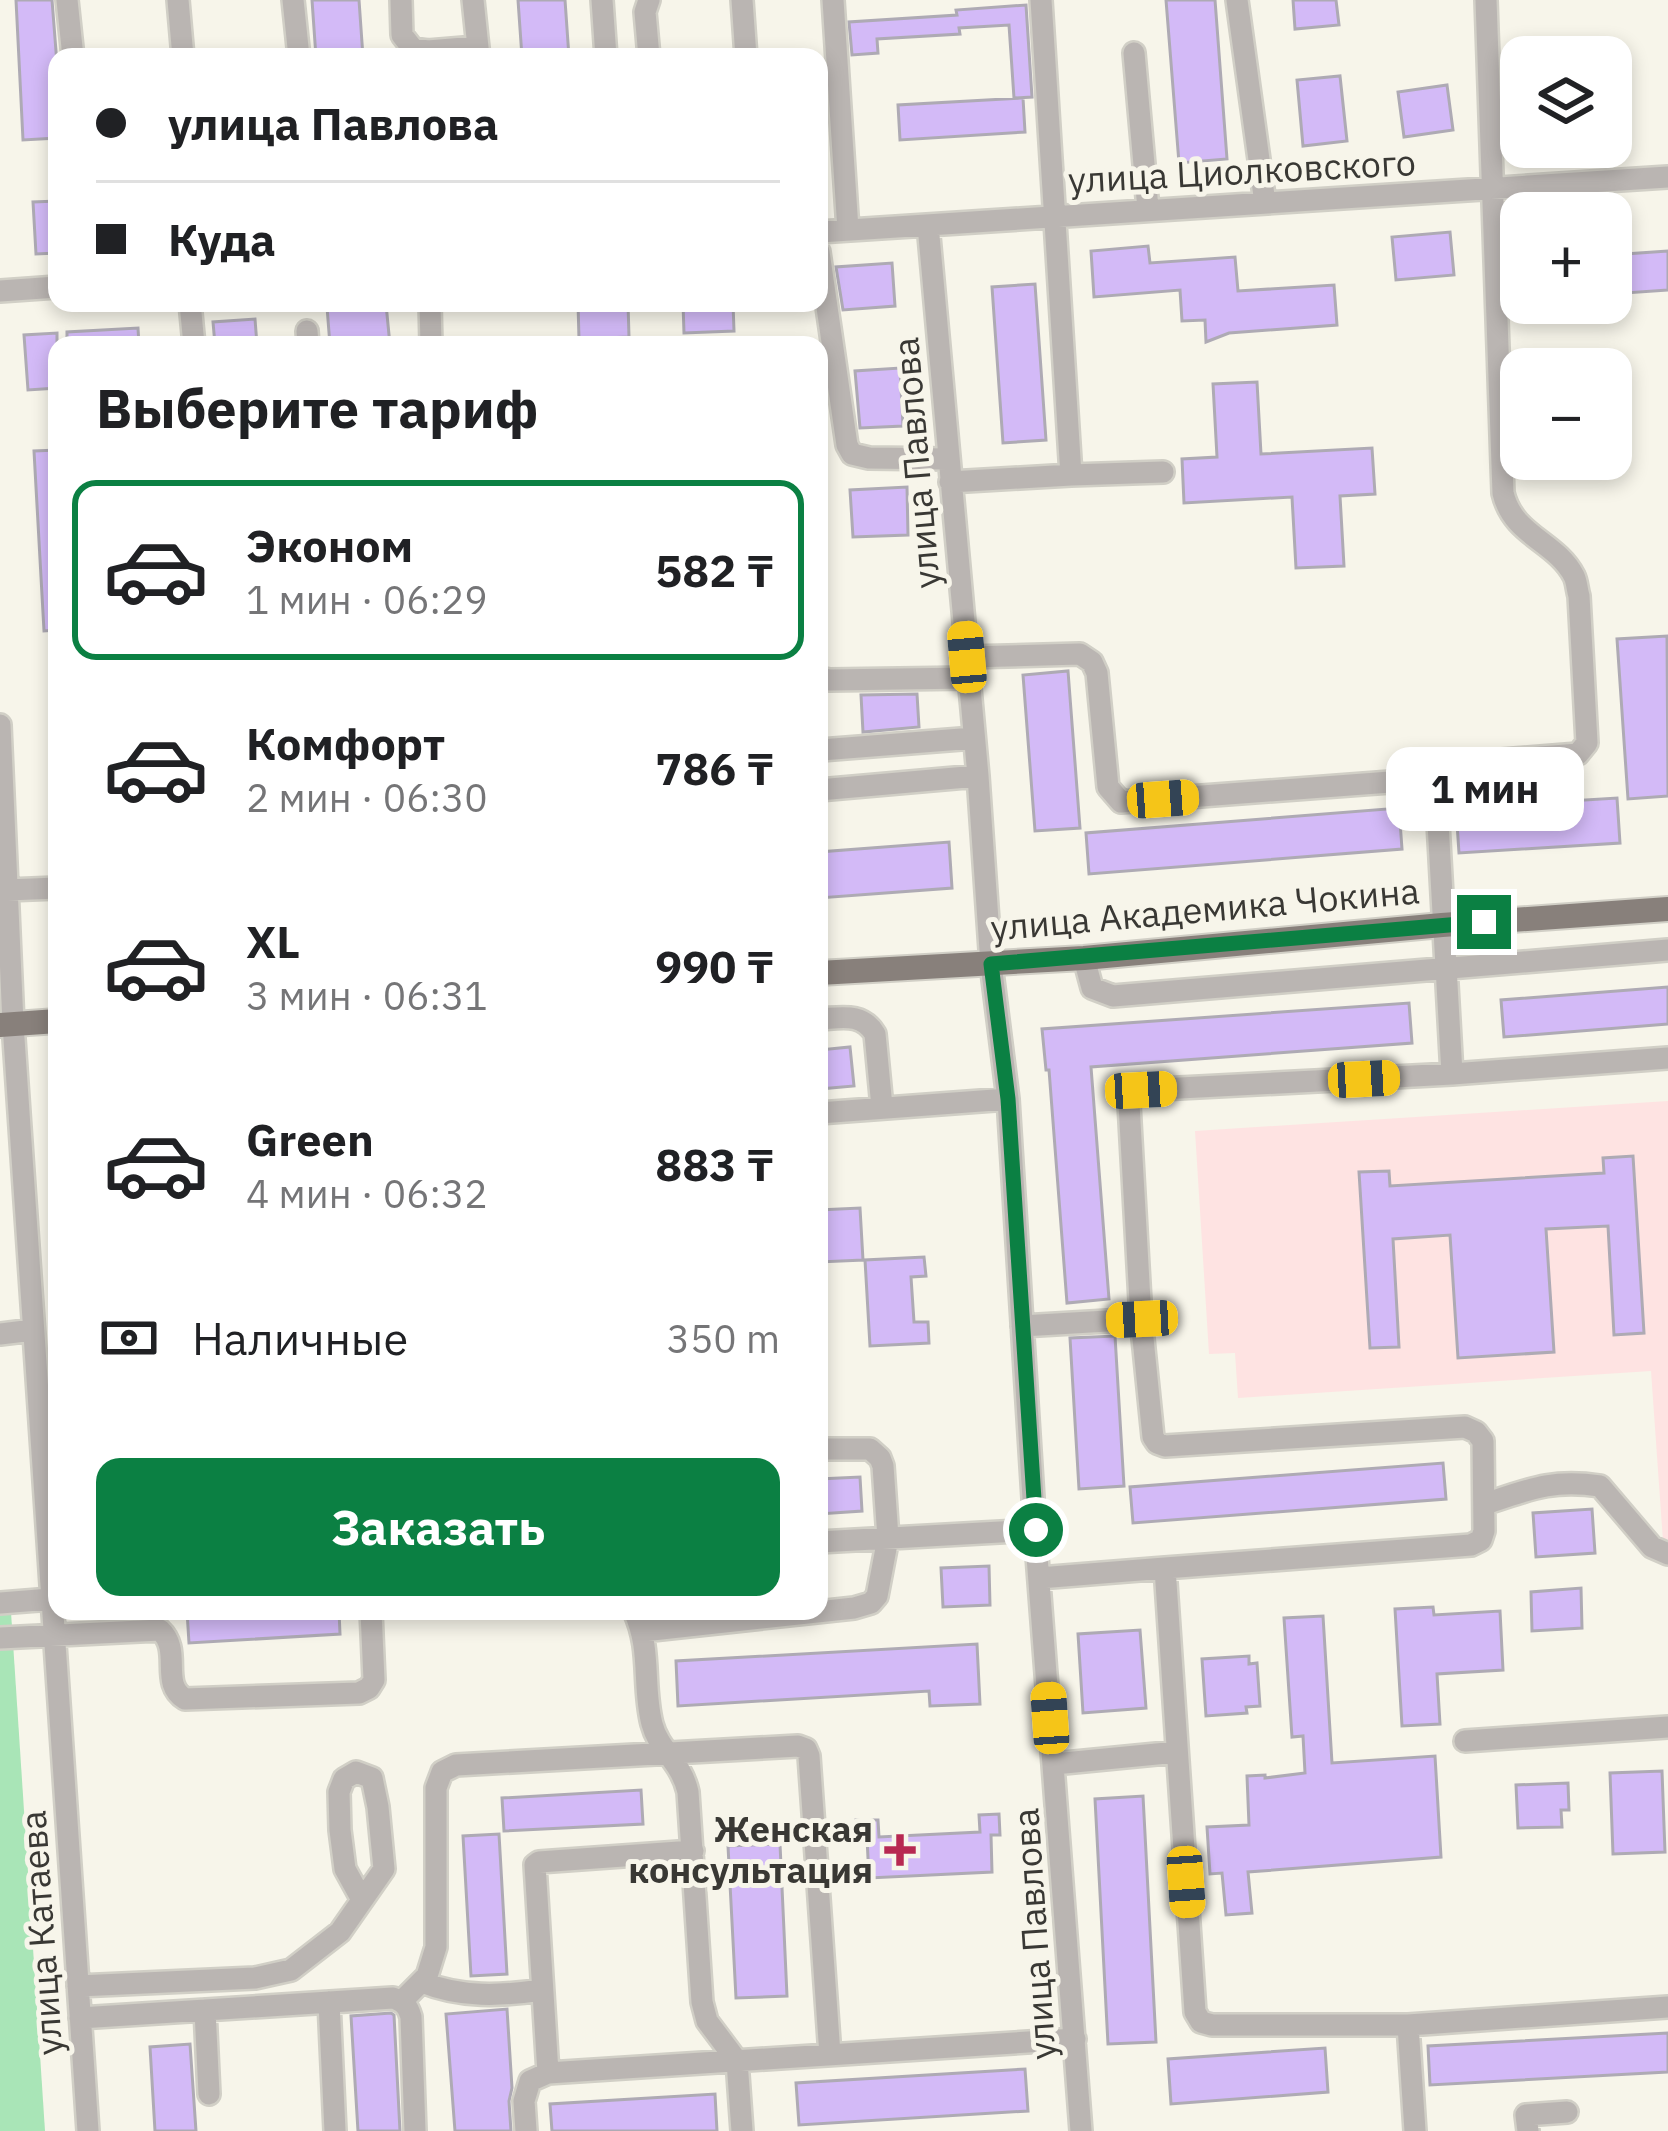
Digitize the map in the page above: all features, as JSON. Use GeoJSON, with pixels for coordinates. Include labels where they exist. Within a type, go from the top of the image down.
{"type":"FeatureCollection","features":[{"type":"Feature","properties":{"kind":"main road","name":"улица Академика Чокина"},"geometry":{"type":"LineString","coordinates":[[828,973],[1084,958],[1668,909]]}},
{"type":"Feature","properties":{"kind":"main road"},"geometry":{"type":"LineString","coordinates":[[6,1024],[48,1022]]}},
{"type":"Feature","properties":{"kind":"street"},"geometry":{"type":"LineString","coordinates":[[68,0],[72,48]]}},
{"type":"Feature","properties":{"kind":"street"},"geometry":{"type":"LineString","coordinates":[[178,0],[182,48]]}},
{"type":"Feature","properties":{"kind":"street"},"geometry":{"type":"LineString","coordinates":[[293,0],[297,48]]}},
{"type":"Feature","properties":{"kind":"street"},"geometry":{"type":"LineString","coordinates":[[400,0],[402,35],[412,48]]}},
{"type":"Feature","properties":{"kind":"street"},"geometry":{"type":"LineString","coordinates":[[473,0],[477,48]]}},
{"type":"Feature","properties":{"kind":"street"},"geometry":{"type":"LineString","coordinates":[[602,0],[605,48]]}},
{"type":"Feature","properties":{"kind":"street"},"geometry":{"type":"LineString","coordinates":[[649,0],[649,48]]}},
{"type":"Feature","properties":{"kind":"street"},"geometry":{"type":"LineString","coordinates":[[742,0],[745,48]]}},
{"type":"Feature","properties":{"kind":"street"},"geometry":{"type":"LineString","coordinates":[[832,0],[848,230]]}},
{"type":"Feature","properties":{"kind":"street"},"geometry":{"type":"LineString","coordinates":[[1041,0],[1071,475]]}},
{"type":"Feature","properties":{"kind":"street"},"geometry":{"type":"LineString","coordinates":[[1237,0],[1265,202]]}},
{"type":"Feature","properties":{"kind":"street"},"geometry":{"type":"LineString","coordinates":[[1453,1074],[1436,787],[1441,773],[1450,764],[1578,754],[1587,743],[1574,576],[1521,528],[1507,509],[1503,493],[1486,0]]}},
{"type":"Feature","properties":{"kind":"street"},"geometry":{"type":"LineString","coordinates":[[1133,53],[1148,209]]}},
{"type":"Feature","properties":{"kind":"street","name":"улица Циолковского"},"geometry":{"type":"LineString","coordinates":[[828,231],[1668,177]]}},
{"type":"Feature","properties":{"kind":"street","name":"улица Павлова"},"geometry":{"type":"LineString","coordinates":[[928,225],[991,964],[1008,1099],[1081,2131]]}},
{"type":"Feature","properties":{"kind":"street"},"geometry":{"type":"LineString","coordinates":[[0,291],[48,288]]}},
{"type":"Feature","properties":{"kind":"street"},"geometry":{"type":"LineString","coordinates":[[828,312],[852,454],[948,459]]}},
{"type":"Feature","properties":{"kind":"street"},"geometry":{"type":"LineString","coordinates":[[950,482],[1163,472]]}},
{"type":"Feature","properties":{"kind":"street"},"geometry":{"type":"LineString","coordinates":[[828,680],[1080,654],[1092,662],[1097,673],[1108,787],[1121,802],[1417,780],[1436,787]]}},
{"type":"Feature","properties":{"kind":"street","name":"улица Катаева"},"geometry":{"type":"LineString","coordinates":[[0,725],[8,890],[6,1024],[48,1567]]}},
{"type":"Feature","properties":{"kind":"street"},"geometry":{"type":"LineString","coordinates":[[828,749],[974,738]]}},
{"type":"Feature","properties":{"kind":"street"},"geometry":{"type":"LineString","coordinates":[[828,789],[978,776]]}},
{"type":"Feature","properties":{"kind":"street"},"geometry":{"type":"LineString","coordinates":[[8,890],[48,888]]}},
{"type":"Feature","properties":{"kind":"street"},"geometry":{"type":"LineString","coordinates":[[1084,958],[1091,988],[1113,996],[1668,950]]}},
{"type":"Feature","properties":{"kind":"street"},"geometry":{"type":"LineString","coordinates":[[828,1018],[860,1018],[869,1023],[875,1034],[882,1107]]}},
{"type":"Feature","properties":{"kind":"street"},"geometry":{"type":"LineString","coordinates":[[1039,1578],[1471,1545],[1481,1540],[1484,1531],[1483,1441],[1465,1427],[1157,1443],[1142,1319],[1132,1094],[1668,1058]]}},
{"type":"Feature","properties":{"kind":"street"},"geometry":{"type":"LineString","coordinates":[[828,1112],[1008,1099]]}},
{"type":"Feature","properties":{"kind":"street"},"geometry":{"type":"LineString","coordinates":[[1022,1325],[1142,1319]]}},
{"type":"Feature","properties":{"kind":"street"},"geometry":{"type":"LineString","coordinates":[[0,1334],[33,1330]]}},
{"type":"Feature","properties":{"kind":"street"},"geometry":{"type":"LineString","coordinates":[[828,1449],[861,1447],[880,1458],[888,1538],[877,1596],[854,1608],[828,1610]]}},
{"type":"Feature","properties":{"kind":"street"},"geometry":{"type":"LineString","coordinates":[[1485,1504],[1568,1481],[1600,1486],[1652,1547],[1668,1554]]}},
{"type":"Feature","properties":{"kind":"street"},"geometry":{"type":"LineString","coordinates":[[828,1541],[1036,1530]]}},
{"type":"Feature","properties":{"kind":"street"},"geometry":{"type":"LineString","coordinates":[[1165,1568],[1195,2012],[1201,2022],[1408,2025],[1668,2007]]}},
{"type":"Feature","properties":{"kind":"street"},"geometry":{"type":"LineString","coordinates":[[0,1603],[48,1599]]}},
{"type":"Feature","properties":{"kind":"street","name":"улица Катаева"},"geometry":{"type":"LineString","coordinates":[[52,1620],[88,2131]]}},
{"type":"Feature","properties":{"kind":"street"},"geometry":{"type":"LineString","coordinates":[[0,1638],[160,1630],[171,1645],[173,1688],[185,1699],[359,1693],[374,1680],[371,1620]]}},
{"type":"Feature","properties":{"kind":"street"},"geometry":{"type":"LineString","coordinates":[[638,1621],[652,1722],[658,1741],[684,1774],[688,1792],[702,2002],[707,2020],[736,2061],[742,2131]]}},
{"type":"Feature","properties":{"kind":"street"},"geometry":{"type":"LineString","coordinates":[[1465,1741],[1668,1727]]}},
{"type":"Feature","properties":{"kind":"street"},"geometry":{"type":"LineString","coordinates":[[402,2002],[422,1982],[436,1947],[436,1788],[442,1772],[455,1766],[798,1746],[809,1756],[830,2055]]}},
{"type":"Feature","properties":{"kind":"street"},"geometry":{"type":"LineString","coordinates":[[1054,1764],[1177,1752]]}},
{"type":"Feature","properties":{"kind":"street"},"geometry":{"type":"LineString","coordinates":[[78,1986],[255,1978],[291,1970],[340,1932],[384,1869],[372,1778],[356,1772],[344,1779],[339,1792],[340,1830],[345,1869],[362,1898]]}},
{"type":"Feature","properties":{"kind":"street"},"geometry":{"type":"LineString","coordinates":[[548,2073],[535,1865],[693,1851]]}},
{"type":"Feature","properties":{"kind":"street"},"geometry":{"type":"LineString","coordinates":[[422,1982],[444,1991],[478,1995],[542,1990]]}},
{"type":"Feature","properties":{"kind":"street"},"geometry":{"type":"LineString","coordinates":[[329,2002],[335,2131]]}},
{"type":"Feature","properties":{"kind":"street"},"geometry":{"type":"LineString","coordinates":[[80,2018],[329,2002],[402,2002],[411,2017],[416,2131]]}},
{"type":"Feature","properties":{"kind":"street"},"geometry":{"type":"LineString","coordinates":[[205,2010],[209,2094]]}},
{"type":"Feature","properties":{"kind":"street"},"geometry":{"type":"LineString","coordinates":[[1408,2025],[1415,2131]]}},
{"type":"Feature","properties":{"kind":"street"},"geometry":{"type":"LineString","coordinates":[[526,2131],[524,2101],[530,2081],[548,2073],[1076,2039]]}},
{"type":"Feature","properties":{"kind":"street"},"geometry":{"type":"LineString","coordinates":[[1528,2131],[1526,2115],[1568,2112]]}},
{"type":"Feature","properties":{"kind":"shaded area"},"geometry":{"type":"Polygon","coordinates":[[[1668,1101],[1668,1554],[1664,1555],[1651,1371],[1238,1398],[1235,1353],[1209,1354],[1195,1131],[1668,1101]]]}},
{"type":"Feature","properties":{"kind":"green space"},"geometry":{"type":"Polygon","coordinates":[[[0,1612],[11,1612],[45,2131],[0,2131],[0,1612]]]}},
{"type":"Feature","properties":{"kind":"building"},"geometry":{"type":"Polygon","coordinates":[[[16,0],[52,0],[56,48],[48,48],[48,139],[23,140],[16,0]]]}},
{"type":"Feature","properties":{"kind":"building"},"geometry":{"type":"Polygon","coordinates":[[[312,0],[359,0],[362,48],[315,48],[312,0]]]}},
{"type":"Feature","properties":{"kind":"building"},"geometry":{"type":"Polygon","coordinates":[[[518,0],[565,0],[568,48],[521,48],[518,0]]]}},
{"type":"Feature","properties":{"kind":"building"},"geometry":{"type":"Polygon","coordinates":[[[1166,0],[1215,0],[1227,159],[1179,163],[1166,0]]]}},
{"type":"Feature","properties":{"kind":"building"},"geometry":{"type":"Polygon","coordinates":[[[1293,0],[1336,0],[1339,25],[1295,29],[1293,0]]]}},
{"type":"Feature","properties":{"kind":"building"},"geometry":{"type":"Polygon","coordinates":[[[1026,5],[1032,97],[1014,98],[1009,25],[959,28],[960,34],[877,39],[878,53],[852,55],[849,22],[1026,5]]]}},
{"type":"Feature","properties":{"kind":"building"},"geometry":{"type":"Polygon","coordinates":[[[1340,76],[1347,141],[1303,146],[1297,80],[1340,76]]]}},
{"type":"Feature","properties":{"kind":"building"},"geometry":{"type":"Polygon","coordinates":[[[1447,85],[1453,130],[1404,137],[1398,92],[1447,85]]]}},
{"type":"Feature","properties":{"kind":"building"},"geometry":{"type":"Polygon","coordinates":[[[1023,98],[1025,132],[900,140],[898,105],[1023,98]]]}},
{"type":"Feature","properties":{"kind":"building"},"geometry":{"type":"Polygon","coordinates":[[[48,201],[48,253],[36,254],[33,202],[48,201]]]}},
{"type":"Feature","properties":{"kind":"building"},"geometry":{"type":"Polygon","coordinates":[[[1450,232],[1454,275],[1396,280],[1392,237],[1450,232]]]}},
{"type":"Feature","properties":{"kind":"building"},"geometry":{"type":"Polygon","coordinates":[[[1148,246],[1150,263],[1235,257],[1238,291],[1334,285],[1337,325],[1229,333],[1206,342],[1205,320],[1182,321],[1180,290],[1094,297],[1091,251],[1148,246]]]}},
{"type":"Feature","properties":{"kind":"building"},"geometry":{"type":"Polygon","coordinates":[[[1668,251],[1668,290],[1632,293],[1632,254],[1668,251]]]}},
{"type":"Feature","properties":{"kind":"building"},"geometry":{"type":"Polygon","coordinates":[[[892,263],[895,306],[843,310],[836,267],[892,263]]]}},
{"type":"Feature","properties":{"kind":"building"},"geometry":{"type":"Polygon","coordinates":[[[1035,284],[1046,440],[1003,443],[992,287],[1035,284]]]}},
{"type":"Feature","properties":{"kind":"building"},"geometry":{"type":"Polygon","coordinates":[[[327,312],[387,312],[389,336],[329,336],[327,312]]]}},
{"type":"Feature","properties":{"kind":"building"},"geometry":{"type":"Polygon","coordinates":[[[578,312],[628,312],[629,336],[579,336],[578,312]]]}},
{"type":"Feature","properties":{"kind":"building"},"geometry":{"type":"Polygon","coordinates":[[[683,312],[733,312],[734,331],[684,333],[683,312]]]}},
{"type":"Feature","properties":{"kind":"building"},"geometry":{"type":"Polygon","coordinates":[[[255,319],[256,336],[214,336],[213,322],[255,319]]]}},
{"type":"Feature","properties":{"kind":"building"},"geometry":{"type":"Polygon","coordinates":[[[138,328],[138,336],[67,336],[67,332],[138,328]]]}},
{"type":"Feature","properties":{"kind":"building"},"geometry":{"type":"Polygon","coordinates":[[[57,333],[48,336],[48,389],[28,390],[24,335],[57,333]]]}},
{"type":"Feature","properties":{"kind":"building"},"geometry":{"type":"Polygon","coordinates":[[[900,368],[903,426],[860,428],[855,371],[900,368]]]}},
{"type":"Feature","properties":{"kind":"building"},"geometry":{"type":"Polygon","coordinates":[[[1257,382],[1261,454],[1372,448],[1375,494],[1340,496],[1344,566],[1296,568],[1292,497],[1184,503],[1182,459],[1217,457],[1213,384],[1257,382]]]}},
{"type":"Feature","properties":{"kind":"building"},"geometry":{"type":"Polygon","coordinates":[[[48,450],[48,631],[44,631],[34,451],[48,450]]]}},
{"type":"Feature","properties":{"kind":"building"},"geometry":{"type":"Polygon","coordinates":[[[907,487],[908,535],[853,537],[850,490],[907,487]]]}},
{"type":"Feature","properties":{"kind":"building"},"geometry":{"type":"Polygon","coordinates":[[[1667,636],[1668,796],[1628,799],[1617,639],[1667,636]]]}},
{"type":"Feature","properties":{"kind":"building"},"geometry":{"type":"Polygon","coordinates":[[[1068,671],[1080,828],[1035,831],[1023,675],[1068,671]]]}},
{"type":"Feature","properties":{"kind":"building"},"geometry":{"type":"Polygon","coordinates":[[[917,694],[919,727],[863,732],[861,695],[917,694]]]}},
{"type":"Feature","properties":{"kind":"building"},"geometry":{"type":"Polygon","coordinates":[[[1617,798],[1620,843],[1459,853],[1456,808],[1617,798]]]}},
{"type":"Feature","properties":{"kind":"building"},"geometry":{"type":"Polygon","coordinates":[[[1399,808],[1402,849],[1089,874],[1086,833],[1399,808]]]}},
{"type":"Feature","properties":{"kind":"building"},"geometry":{"type":"Polygon","coordinates":[[[949,842],[952,888],[828,897],[828,851],[949,842]]]}},
{"type":"Feature","properties":{"kind":"building"},"geometry":{"type":"Polygon","coordinates":[[[1668,987],[1668,1024],[1504,1037],[1501,1000],[1668,987]]]}},
{"type":"Feature","properties":{"kind":"building"},"geometry":{"type":"Polygon","coordinates":[[[1409,1003],[1412,1043],[1091,1067],[1109,1299],[1067,1303],[1042,1029],[1409,1003]]]}},
{"type":"Feature","properties":{"kind":"building"},"geometry":{"type":"Polygon","coordinates":[[[850,1047],[854,1086],[828,1088],[828,1049],[850,1047]]]}},
{"type":"Feature","properties":{"kind":"building"},"geometry":{"type":"Polygon","coordinates":[[[1633,1156],[1644,1333],[1614,1335],[1608,1226],[1546,1229],[1554,1352],[1458,1358],[1450,1235],[1393,1239],[1399,1347],[1370,1348],[1359,1172],[1389,1171],[1390,1186],[1604,1173],[1603,1158],[1633,1156]]]}},
{"type":"Feature","properties":{"kind":"building"},"geometry":{"type":"Polygon","coordinates":[[[860,1208],[863,1260],[828,1262],[828,1210],[860,1208]]]}},
{"type":"Feature","properties":{"kind":"building"},"geometry":{"type":"Polygon","coordinates":[[[924,1257],[926,1276],[911,1277],[914,1322],[928,1322],[929,1343],[870,1346],[865,1260],[924,1257]]]}},
{"type":"Feature","properties":{"kind":"building"},"geometry":{"type":"Polygon","coordinates":[[[1115,1336],[1124,1486],[1079,1489],[1070,1338],[1115,1336]]]}},
{"type":"Feature","properties":{"kind":"building"},"geometry":{"type":"Polygon","coordinates":[[[1443,1463],[1446,1499],[1133,1523],[1130,1487],[1443,1463]]]}},
{"type":"Feature","properties":{"kind":"building"},"geometry":{"type":"Polygon","coordinates":[[[860,1477],[862,1511],[828,1513],[828,1479],[860,1477]]]}},
{"type":"Feature","properties":{"kind":"building"},"geometry":{"type":"Polygon","coordinates":[[[1592,1509],[1595,1553],[1536,1557],[1533,1513],[1592,1509]]]}},
{"type":"Feature","properties":{"kind":"building"},"geometry":{"type":"Polygon","coordinates":[[[989,1566],[990,1605],[943,1607],[941,1568],[989,1566]]]}},
{"type":"Feature","properties":{"kind":"building"},"geometry":{"type":"Polygon","coordinates":[[[1581,1588],[1582,1628],[1532,1631],[1531,1592],[1581,1588]]]}},
{"type":"Feature","properties":{"kind":"building"},"geometry":{"type":"Polygon","coordinates":[[[1433,1607],[1434,1615],[1500,1611],[1503,1670],[1437,1674],[1440,1724],[1402,1726],[1395,1609],[1433,1607]]]}},
{"type":"Feature","properties":{"kind":"building"},"geometry":{"type":"Polygon","coordinates":[[[1323,1616],[1332,1763],[1435,1756],[1441,1857],[1248,1872],[1252,1913],[1226,1915],[1222,1873],[1210,1874],[1207,1827],[1249,1825],[1247,1776],[1305,1773],[1303,1736],[1292,1737],[1284,1618],[1323,1616]]]}},
{"type":"Feature","properties":{"kind":"building"},"geometry":{"type":"Polygon","coordinates":[[[188,1620],[339,1620],[340,1634],[189,1643],[188,1620]]]}},
{"type":"Feature","properties":{"kind":"building"},"geometry":{"type":"Polygon","coordinates":[[[1140,1630],[1146,1708],[1083,1713],[1078,1634],[1140,1630]]]}},
{"type":"Feature","properties":{"kind":"building"},"geometry":{"type":"Polygon","coordinates":[[[977,1644],[980,1704],[930,1706],[929,1691],[678,1706],[676,1661],[977,1644]]]}},
{"type":"Feature","properties":{"kind":"building"},"geometry":{"type":"Polygon","coordinates":[[[1249,1656],[1249,1664],[1257,1663],[1260,1706],[1246,1707],[1247,1713],[1206,1716],[1202,1659],[1249,1656]]]}},
{"type":"Feature","properties":{"kind":"building"},"geometry":{"type":"Polygon","coordinates":[[[1662,1771],[1665,1852],[1613,1854],[1610,1773],[1662,1771]]]}},
{"type":"Feature","properties":{"kind":"building"},"geometry":{"type":"Polygon","coordinates":[[[1568,1783],[1569,1810],[1561,1810],[1562,1827],[1518,1828],[1516,1785],[1568,1783]]]}},
{"type":"Feature","properties":{"kind":"building"},"geometry":{"type":"Polygon","coordinates":[[[641,1790],[643,1824],[504,1831],[502,1798],[641,1790]]]}},
{"type":"Feature","properties":{"kind":"building"},"geometry":{"type":"Polygon","coordinates":[[[1143,1796],[1156,2042],[1108,2044],[1095,1799],[1143,1796]]]}},
{"type":"Feature","properties":{"kind":"building"},"geometry":{"type":"Polygon","coordinates":[[[999,1814],[1000,1835],[991,1835],[992,1872],[869,1878],[867,1838],[857,1839],[856,1820],[878,1820],[879,1837],[980,1832],[979,1815],[999,1814]]]}},
{"type":"Feature","properties":{"kind":"building"},"geometry":{"type":"Polygon","coordinates":[[[499,1834],[507,1974],[471,1976],[463,1836],[499,1834]]]}},
{"type":"Feature","properties":{"kind":"building"},"geometry":{"type":"Polygon","coordinates":[[[780,1844],[787,1996],[736,1998],[728,1846],[780,1844]]]}},
{"type":"Feature","properties":{"kind":"building"},"geometry":{"type":"Polygon","coordinates":[[[507,2009],[511,2131],[455,2131],[446,2014],[507,2009]]]}},
{"type":"Feature","properties":{"kind":"building"},"geometry":{"type":"Polygon","coordinates":[[[391,2013],[400,2131],[358,2131],[351,2016],[391,2013]]]}},
{"type":"Feature","properties":{"kind":"building"},"geometry":{"type":"Polygon","coordinates":[[[1668,2033],[1668,2072],[1430,2085],[1428,2046],[1668,2033]]]}},
{"type":"Feature","properties":{"kind":"building"},"geometry":{"type":"Polygon","coordinates":[[[190,2044],[196,2131],[155,2131],[150,2047],[190,2044]]]}},
{"type":"Feature","properties":{"kind":"building"},"geometry":{"type":"Polygon","coordinates":[[[1325,2048],[1328,2092],[1171,2104],[1168,2059],[1325,2048]]]}},
{"type":"Feature","properties":{"kind":"building"},"geometry":{"type":"Polygon","coordinates":[[[1025,2069],[1028,2111],[799,2125],[796,2083],[1025,2069]]]}},
{"type":"Feature","properties":{"kind":"building"},"geometry":{"type":"Polygon","coordinates":[[[715,2094],[717,2131],[552,2131],[550,2104],[715,2094]]]}},
{"type":"Feature","properties":{"kind":"place","name":"Женская консультация"},"geometry":{"type":"Point","coordinates":[900,1850]}},
{"type":"Feature","properties":{"kind":"route"},"geometry":{"type":"LineString","coordinates":[[1036,1530],[1008,1099],[991,964],[1484,922]]}}]}
